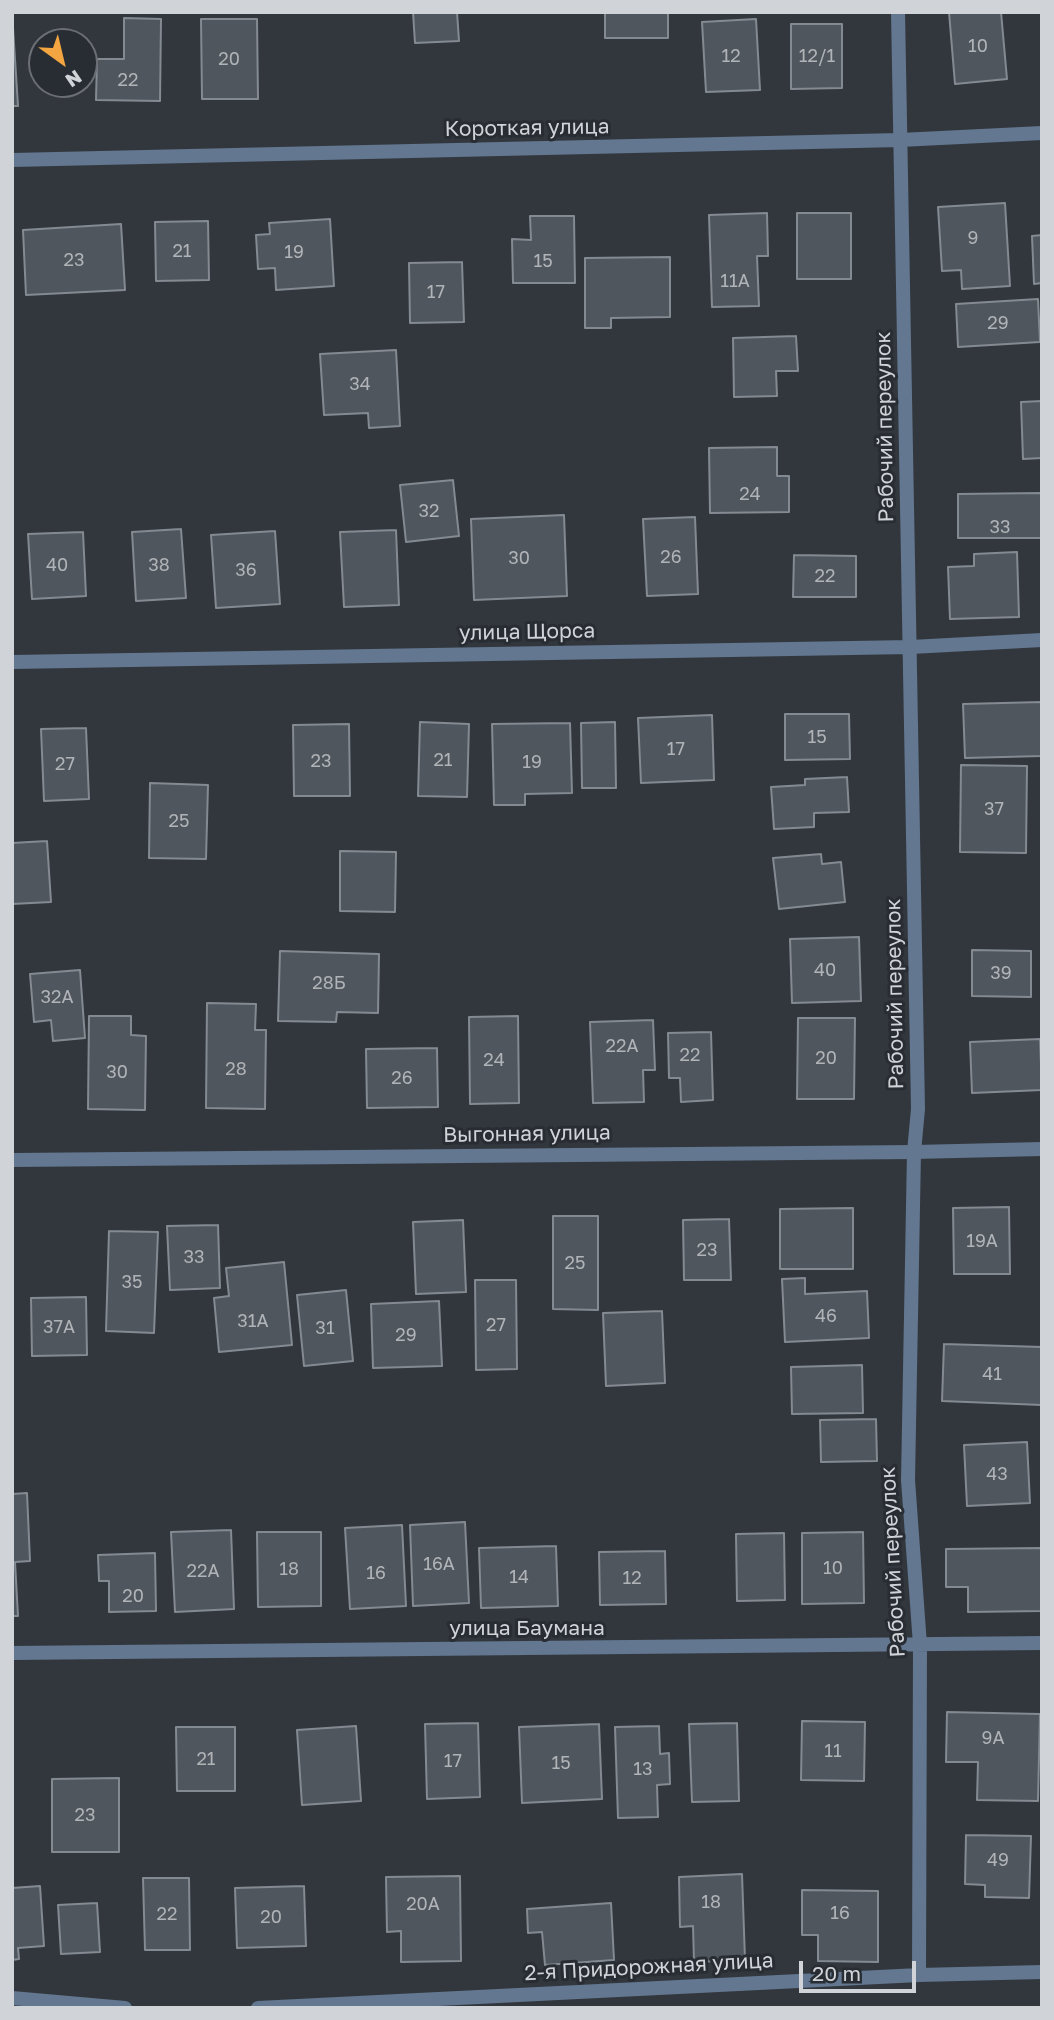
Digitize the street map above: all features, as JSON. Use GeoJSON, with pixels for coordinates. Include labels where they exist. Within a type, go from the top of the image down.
{"type":"FeatureCollection","features":[{"type":"Feature","properties":{"kind":"street","name":"Рабочий переулок"},"geometry":{"type":"LineString","coordinates":[[898,12],[918,1109],[914,1152],[908,1480],[920,1646],[919,1975]]}},
{"type":"Feature","properties":{"kind":"street","name":"Короткая улица"},"geometry":{"type":"LineString","coordinates":[[12,160],[900,140],[1042,132]]}},
{"type":"Feature","properties":{"kind":"street","name":"улица Щорса"},"geometry":{"type":"LineString","coordinates":[[12,662],[911,647],[1042,640]]}},
{"type":"Feature","properties":{"kind":"street","name":"Выгонная улица"},"geometry":{"type":"LineString","coordinates":[[12,1160],[1042,1149]]}},
{"type":"Feature","properties":{"kind":"street","name":"улица Баумана"},"geometry":{"type":"LineString","coordinates":[[12,1653],[1042,1643]]}},
{"type":"Feature","properties":{"kind":"street","name":"2-я Придорожная улица"},"geometry":{"type":"LineString","coordinates":[[258,2008],[919,1975],[1042,1972]]}},
{"type":"Feature","properties":{"kind":"street"},"geometry":{"type":"LineString","coordinates":[[12,1998],[125,2008]]}},
{"type":"Feature","properties":{"kind":"building"},"geometry":{"type":"Polygon","coordinates":[[[12,12],[18,106],[12,106],[12,12]]]}},
{"type":"Feature","properties":{"kind":"building"},"geometry":{"type":"Polygon","coordinates":[[[413,12],[457,12],[459,41],[415,43],[413,12]]]}},
{"type":"Feature","properties":{"kind":"building"},"geometry":{"type":"Polygon","coordinates":[[[605,12],[668,12],[668,38],[605,38],[605,12]]]}},
{"type":"Feature","properties":{"kind":"building"},"geometry":{"type":"Polygon","coordinates":[[[949,12],[1001,12],[1007,79],[955,84],[949,12]]]}},
{"type":"Feature","properties":{"kind":"building"},"geometry":{"type":"Polygon","coordinates":[[[124,18],[161,19],[160,101],[96,100],[98,59],[124,59],[124,18]]]}},
{"type":"Feature","properties":{"kind":"building"},"geometry":{"type":"Polygon","coordinates":[[[201,19],[257,19],[258,99],[202,99],[201,19]]]}},
{"type":"Feature","properties":{"kind":"building"},"geometry":{"type":"Polygon","coordinates":[[[756,19],[760,90],[706,92],[702,22],[756,19]]]}},
{"type":"Feature","properties":{"kind":"building"},"geometry":{"type":"Polygon","coordinates":[[[791,24],[842,24],[842,88],[791,89],[791,24]]]}},
{"type":"Feature","properties":{"kind":"building"},"geometry":{"type":"Polygon","coordinates":[[[1005,203],[1010,286],[962,289],[961,270],[942,271],[938,207],[1005,203]]]}},
{"type":"Feature","properties":{"kind":"building"},"geometry":{"type":"Polygon","coordinates":[[[767,213],[768,256],[757,256],[759,306],[712,307],[709,215],[767,213]]]}},
{"type":"Feature","properties":{"kind":"building"},"geometry":{"type":"Polygon","coordinates":[[[797,213],[851,213],[851,279],[797,279],[797,213]]]}},
{"type":"Feature","properties":{"kind":"building"},"geometry":{"type":"Polygon","coordinates":[[[530,216],[574,216],[575,283],[513,283],[512,239],[531,240],[530,216]]]}},
{"type":"Feature","properties":{"kind":"building"},"geometry":{"type":"Polygon","coordinates":[[[330,219],[334,286],[276,290],[275,268],[258,269],[256,235],[270,234],[269,223],[330,219]]]}},
{"type":"Feature","properties":{"kind":"building"},"geometry":{"type":"Polygon","coordinates":[[[208,221],[209,280],[156,281],[155,222],[208,221]]]}},
{"type":"Feature","properties":{"kind":"building"},"geometry":{"type":"Polygon","coordinates":[[[121,224],[125,290],[26,295],[23,230],[121,224]]]}},
{"type":"Feature","properties":{"kind":"building"},"geometry":{"type":"Polygon","coordinates":[[[1042,235],[1042,283],[1034,284],[1032,236],[1042,235]]]}},
{"type":"Feature","properties":{"kind":"building"},"geometry":{"type":"Polygon","coordinates":[[[670,257],[670,317],[611,318],[611,328],[585,328],[585,258],[670,257]]]}},
{"type":"Feature","properties":{"kind":"building"},"geometry":{"type":"Polygon","coordinates":[[[462,262],[464,322],[410,323],[409,263],[462,262]]]}},
{"type":"Feature","properties":{"kind":"building"},"geometry":{"type":"Polygon","coordinates":[[[1038,299],[1040,342],[958,347],[956,304],[1038,299]]]}},
{"type":"Feature","properties":{"kind":"building"},"geometry":{"type":"Polygon","coordinates":[[[796,336],[798,371],[776,371],[777,396],[734,397],[733,338],[796,336]]]}},
{"type":"Feature","properties":{"kind":"building"},"geometry":{"type":"Polygon","coordinates":[[[396,350],[400,426],[369,428],[368,413],[324,415],[320,354],[396,350]]]}},
{"type":"Feature","properties":{"kind":"building"},"geometry":{"type":"Polygon","coordinates":[[[1042,401],[1042,458],[1023,459],[1021,402],[1042,401]]]}},
{"type":"Feature","properties":{"kind":"building"},"geometry":{"type":"Polygon","coordinates":[[[777,447],[777,476],[789,476],[789,512],[710,513],[709,448],[777,447]]]}},
{"type":"Feature","properties":{"kind":"building"},"geometry":{"type":"Polygon","coordinates":[[[453,480],[459,536],[406,542],[400,485],[453,480]]]}},
{"type":"Feature","properties":{"kind":"building"},"geometry":{"type":"Polygon","coordinates":[[[1042,493],[1042,538],[958,538],[958,494],[1042,493]]]}},
{"type":"Feature","properties":{"kind":"building"},"geometry":{"type":"Polygon","coordinates":[[[564,515],[567,596],[474,600],[471,519],[564,515]]]}},
{"type":"Feature","properties":{"kind":"building"},"geometry":{"type":"Polygon","coordinates":[[[695,517],[698,594],[647,596],[643,519],[695,517]]]}},
{"type":"Feature","properties":{"kind":"building"},"geometry":{"type":"Polygon","coordinates":[[[181,529],[186,598],[136,601],[132,532],[181,529]]]}},
{"type":"Feature","properties":{"kind":"building"},"geometry":{"type":"Polygon","coordinates":[[[396,530],[399,605],[344,607],[340,532],[396,530]]]}},
{"type":"Feature","properties":{"kind":"building"},"geometry":{"type":"Polygon","coordinates":[[[275,531],[280,604],[216,608],[211,535],[275,531]]]}},
{"type":"Feature","properties":{"kind":"building"},"geometry":{"type":"Polygon","coordinates":[[[83,532],[86,596],[32,599],[28,534],[83,532]]]}},
{"type":"Feature","properties":{"kind":"building"},"geometry":{"type":"Polygon","coordinates":[[[1017,552],[1019,617],[950,619],[948,567],[974,566],[974,554],[1017,552]]]}},
{"type":"Feature","properties":{"kind":"building"},"geometry":{"type":"Polygon","coordinates":[[[794,555],[856,556],[856,597],[793,597],[794,555]]]}},
{"type":"Feature","properties":{"kind":"building"},"geometry":{"type":"Polygon","coordinates":[[[1042,702],[1042,756],[965,758],[963,704],[1042,702]]]}},
{"type":"Feature","properties":{"kind":"building"},"geometry":{"type":"Polygon","coordinates":[[[785,714],[849,714],[850,759],[785,760],[785,714]]]}},
{"type":"Feature","properties":{"kind":"building"},"geometry":{"type":"Polygon","coordinates":[[[712,715],[714,780],[641,783],[638,718],[712,715]]]}},
{"type":"Feature","properties":{"kind":"building"},"geometry":{"type":"Polygon","coordinates":[[[420,722],[469,724],[467,797],[418,796],[420,722]]]}},
{"type":"Feature","properties":{"kind":"building"},"geometry":{"type":"Polygon","coordinates":[[[615,722],[616,788],[582,788],[581,723],[615,722]]]}},
{"type":"Feature","properties":{"kind":"building"},"geometry":{"type":"Polygon","coordinates":[[[570,723],[572,793],[525,794],[525,805],[494,805],[492,724],[570,723]]]}},
{"type":"Feature","properties":{"kind":"building"},"geometry":{"type":"Polygon","coordinates":[[[349,724],[350,796],[294,796],[293,725],[349,724]]]}},
{"type":"Feature","properties":{"kind":"building"},"geometry":{"type":"Polygon","coordinates":[[[86,728],[89,799],[44,801],[41,729],[86,728]]]}},
{"type":"Feature","properties":{"kind":"building"},"geometry":{"type":"Polygon","coordinates":[[[961,765],[1027,766],[1026,853],[960,852],[961,765]]]}},
{"type":"Feature","properties":{"kind":"building"},"geometry":{"type":"Polygon","coordinates":[[[847,777],[849,812],[814,813],[814,827],[774,829],[771,787],[805,785],[805,779],[847,777]]]}},
{"type":"Feature","properties":{"kind":"building"},"geometry":{"type":"Polygon","coordinates":[[[150,783],[208,785],[206,859],[149,858],[150,783]]]}},
{"type":"Feature","properties":{"kind":"building"},"geometry":{"type":"Polygon","coordinates":[[[47,841],[51,902],[12,904],[12,843],[47,841]]]}},
{"type":"Feature","properties":{"kind":"building"},"geometry":{"type":"Polygon","coordinates":[[[340,851],[396,852],[395,912],[340,911],[340,851]]]}},
{"type":"Feature","properties":{"kind":"building"},"geometry":{"type":"Polygon","coordinates":[[[821,854],[822,864],[841,862],[845,902],[779,909],[773,858],[821,854]]]}},
{"type":"Feature","properties":{"kind":"building"},"geometry":{"type":"Polygon","coordinates":[[[859,937],[861,1001],[792,1003],[790,939],[859,937]]]}},
{"type":"Feature","properties":{"kind":"building"},"geometry":{"type":"Polygon","coordinates":[[[972,950],[1031,951],[1031,997],[972,996],[972,950]]]}},
{"type":"Feature","properties":{"kind":"building"},"geometry":{"type":"Polygon","coordinates":[[[280,951],[379,954],[378,1013],[337,1012],[336,1022],[278,1021],[280,951]]]}},
{"type":"Feature","properties":{"kind":"building"},"geometry":{"type":"Polygon","coordinates":[[[80,970],[85,1038],[53,1041],[51,1020],[34,1022],[30,974],[80,970]]]}},
{"type":"Feature","properties":{"kind":"building"},"geometry":{"type":"Polygon","coordinates":[[[207,1003],[256,1004],[255,1030],[266,1030],[265,1109],[206,1108],[207,1003]]]}},
{"type":"Feature","properties":{"kind":"building"},"geometry":{"type":"Polygon","coordinates":[[[89,1016],[131,1016],[131,1035],[146,1036],[145,1110],[88,1109],[89,1016]]]}},
{"type":"Feature","properties":{"kind":"building"},"geometry":{"type":"Polygon","coordinates":[[[518,1016],[519,1103],[470,1104],[469,1017],[518,1016]]]}},
{"type":"Feature","properties":{"kind":"building"},"geometry":{"type":"Polygon","coordinates":[[[798,1018],[855,1018],[854,1099],[797,1099],[798,1018]]]}},
{"type":"Feature","properties":{"kind":"building"},"geometry":{"type":"Polygon","coordinates":[[[653,1020],[655,1070],[643,1070],[644,1102],[593,1103],[590,1022],[653,1020]]]}},
{"type":"Feature","properties":{"kind":"building"},"geometry":{"type":"Polygon","coordinates":[[[711,1032],[713,1100],[681,1102],[680,1078],[669,1078],[668,1033],[711,1032]]]}},
{"type":"Feature","properties":{"kind":"building"},"geometry":{"type":"Polygon","coordinates":[[[1040,1039],[1042,1090],[972,1093],[970,1042],[1040,1039]]]}},
{"type":"Feature","properties":{"kind":"building"},"geometry":{"type":"Polygon","coordinates":[[[437,1048],[438,1107],[367,1108],[366,1049],[437,1048]]]}},
{"type":"Feature","properties":{"kind":"building"},"geometry":{"type":"Polygon","coordinates":[[[1009,1207],[1010,1274],[954,1274],[953,1208],[1009,1207]]]}},
{"type":"Feature","properties":{"kind":"building"},"geometry":{"type":"Polygon","coordinates":[[[853,1208],[853,1269],[780,1269],[780,1209],[853,1208]]]}},
{"type":"Feature","properties":{"kind":"building"},"geometry":{"type":"Polygon","coordinates":[[[553,1216],[598,1216],[598,1310],[553,1309],[553,1216]]]}},
{"type":"Feature","properties":{"kind":"building"},"geometry":{"type":"Polygon","coordinates":[[[729,1219],[731,1280],[684,1280],[683,1220],[729,1219]]]}},
{"type":"Feature","properties":{"kind":"building"},"geometry":{"type":"Polygon","coordinates":[[[463,1220],[466,1292],[416,1294],[413,1222],[463,1220]]]}},
{"type":"Feature","properties":{"kind":"building"},"geometry":{"type":"Polygon","coordinates":[[[218,1225],[220,1288],[170,1290],[167,1226],[218,1225]]]}},
{"type":"Feature","properties":{"kind":"building"},"geometry":{"type":"Polygon","coordinates":[[[109,1231],[158,1232],[154,1333],[106,1331],[109,1231]]]}},
{"type":"Feature","properties":{"kind":"building"},"geometry":{"type":"Polygon","coordinates":[[[284,1262],[292,1345],[219,1352],[214,1298],[229,1296],[226,1268],[284,1262]]]}},
{"type":"Feature","properties":{"kind":"building"},"geometry":{"type":"Polygon","coordinates":[[[805,1278],[805,1294],[867,1291],[869,1338],[785,1342],[782,1279],[805,1278]]]}},
{"type":"Feature","properties":{"kind":"building"},"geometry":{"type":"Polygon","coordinates":[[[475,1280],[516,1280],[517,1369],[476,1370],[475,1280]]]}},
{"type":"Feature","properties":{"kind":"building"},"geometry":{"type":"Polygon","coordinates":[[[346,1290],[353,1361],[304,1366],[297,1295],[346,1290]]]}},
{"type":"Feature","properties":{"kind":"building"},"geometry":{"type":"Polygon","coordinates":[[[86,1297],[87,1355],[32,1356],[31,1298],[86,1297]]]}},
{"type":"Feature","properties":{"kind":"building"},"geometry":{"type":"Polygon","coordinates":[[[439,1301],[442,1366],[373,1368],[371,1304],[439,1301]]]}},
{"type":"Feature","properties":{"kind":"building"},"geometry":{"type":"Polygon","coordinates":[[[662,1311],[665,1383],[606,1386],[603,1313],[662,1311]]]}},
{"type":"Feature","properties":{"kind":"building"},"geometry":{"type":"Polygon","coordinates":[[[944,1344],[1042,1347],[1042,1405],[942,1401],[944,1344]]]}},
{"type":"Feature","properties":{"kind":"building"},"geometry":{"type":"Polygon","coordinates":[[[862,1365],[863,1413],[792,1414],[791,1367],[862,1365]]]}},
{"type":"Feature","properties":{"kind":"building"},"geometry":{"type":"Polygon","coordinates":[[[876,1419],[877,1461],[821,1462],[820,1420],[876,1419]]]}},
{"type":"Feature","properties":{"kind":"building"},"geometry":{"type":"Polygon","coordinates":[[[1027,1442],[1030,1503],[967,1506],[964,1445],[1027,1442]]]}},
{"type":"Feature","properties":{"kind":"building"},"geometry":{"type":"Polygon","coordinates":[[[27,1493],[30,1561],[15,1562],[18,1616],[12,1616],[12,1494],[27,1493]]]}},
{"type":"Feature","properties":{"kind":"building"},"geometry":{"type":"Polygon","coordinates":[[[465,1522],[469,1603],[413,1606],[410,1525],[465,1522]]]}},
{"type":"Feature","properties":{"kind":"building"},"geometry":{"type":"Polygon","coordinates":[[[402,1525],[406,1606],[350,1609],[345,1528],[402,1525]]]}},
{"type":"Feature","properties":{"kind":"building"},"geometry":{"type":"Polygon","coordinates":[[[231,1530],[234,1609],[175,1612],[171,1532],[231,1530]]]}},
{"type":"Feature","properties":{"kind":"building"},"geometry":{"type":"Polygon","coordinates":[[[257,1532],[321,1532],[321,1606],[258,1607],[257,1532]]]}},
{"type":"Feature","properties":{"kind":"building"},"geometry":{"type":"Polygon","coordinates":[[[863,1532],[864,1603],[802,1604],[802,1533],[863,1532]]]}},
{"type":"Feature","properties":{"kind":"building"},"geometry":{"type":"Polygon","coordinates":[[[784,1533],[785,1600],[737,1601],[736,1534],[784,1533]]]}},
{"type":"Feature","properties":{"kind":"building"},"geometry":{"type":"Polygon","coordinates":[[[556,1546],[558,1606],[481,1608],[479,1548],[556,1546]]]}},
{"type":"Feature","properties":{"kind":"building"},"geometry":{"type":"Polygon","coordinates":[[[1042,1548],[1042,1611],[968,1612],[968,1587],[946,1587],[946,1549],[1042,1548]]]}},
{"type":"Feature","properties":{"kind":"building"},"geometry":{"type":"Polygon","coordinates":[[[665,1551],[666,1604],[600,1605],[599,1552],[665,1551]]]}},
{"type":"Feature","properties":{"kind":"building"},"geometry":{"type":"Polygon","coordinates":[[[155,1553],[156,1611],[109,1612],[109,1581],[99,1581],[98,1555],[155,1553]]]}},
{"type":"Feature","properties":{"kind":"building"},"geometry":{"type":"Polygon","coordinates":[[[947,1712],[1040,1714],[1038,1801],[977,1800],[978,1762],[946,1762],[947,1712]]]}},
{"type":"Feature","properties":{"kind":"building"},"geometry":{"type":"Polygon","coordinates":[[[802,1721],[865,1722],[864,1781],[801,1780],[802,1721]]]}},
{"type":"Feature","properties":{"kind":"building"},"geometry":{"type":"Polygon","coordinates":[[[478,1723],[480,1797],[427,1799],[425,1724],[478,1723]]]}},
{"type":"Feature","properties":{"kind":"building"},"geometry":{"type":"Polygon","coordinates":[[[737,1723],[739,1801],[692,1802],[689,1724],[737,1723]]]}},
{"type":"Feature","properties":{"kind":"building"},"geometry":{"type":"Polygon","coordinates":[[[599,1724],[602,1799],[522,1803],[519,1727],[599,1724]]]}},
{"type":"Feature","properties":{"kind":"building"},"geometry":{"type":"Polygon","coordinates":[[[356,1726],[361,1801],[302,1805],[297,1730],[356,1726]]]}},
{"type":"Feature","properties":{"kind":"building"},"geometry":{"type":"Polygon","coordinates":[[[659,1726],[660,1754],[669,1753],[670,1784],[657,1785],[658,1817],[618,1818],[615,1727],[659,1726]]]}},
{"type":"Feature","properties":{"kind":"building"},"geometry":{"type":"Polygon","coordinates":[[[176,1727],[235,1727],[235,1791],[177,1791],[176,1727]]]}},
{"type":"Feature","properties":{"kind":"building"},"geometry":{"type":"Polygon","coordinates":[[[119,1778],[119,1852],[52,1852],[52,1779],[119,1778]]]}},
{"type":"Feature","properties":{"kind":"building"},"geometry":{"type":"Polygon","coordinates":[[[966,1835],[1031,1836],[1029,1898],[985,1897],[985,1885],[965,1884],[966,1835]]]}},
{"type":"Feature","properties":{"kind":"building"},"geometry":{"type":"Polygon","coordinates":[[[742,1874],[745,1960],[694,1962],[693,1926],[680,1927],[679,1877],[742,1874]]]}},
{"type":"Feature","properties":{"kind":"building"},"geometry":{"type":"Polygon","coordinates":[[[460,1876],[461,1961],[401,1962],[401,1931],[387,1932],[386,1877],[460,1876]]]}},
{"type":"Feature","properties":{"kind":"building"},"geometry":{"type":"Polygon","coordinates":[[[143,1878],[189,1878],[190,1950],[145,1950],[143,1878]]]}},
{"type":"Feature","properties":{"kind":"building"},"geometry":{"type":"Polygon","coordinates":[[[40,1886],[44,1946],[18,1948],[19,1959],[12,1960],[12,1888],[40,1886]]]}},
{"type":"Feature","properties":{"kind":"building"},"geometry":{"type":"Polygon","coordinates":[[[304,1886],[306,1946],[237,1948],[235,1888],[304,1886]]]}},
{"type":"Feature","properties":{"kind":"building"},"geometry":{"type":"Polygon","coordinates":[[[802,1890],[878,1891],[878,1962],[818,1961],[818,1935],[802,1935],[802,1890]]]}},
{"type":"Feature","properties":{"kind":"building"},"geometry":{"type":"Polygon","coordinates":[[[97,1903],[100,1952],[61,1954],[58,1905],[97,1903]]]}},
{"type":"Feature","properties":{"kind":"building"},"geometry":{"type":"Polygon","coordinates":[[[611,1903],[614,1960],[545,1965],[542,1932],[528,1933],[527,1909],[611,1903]]]}}]}
